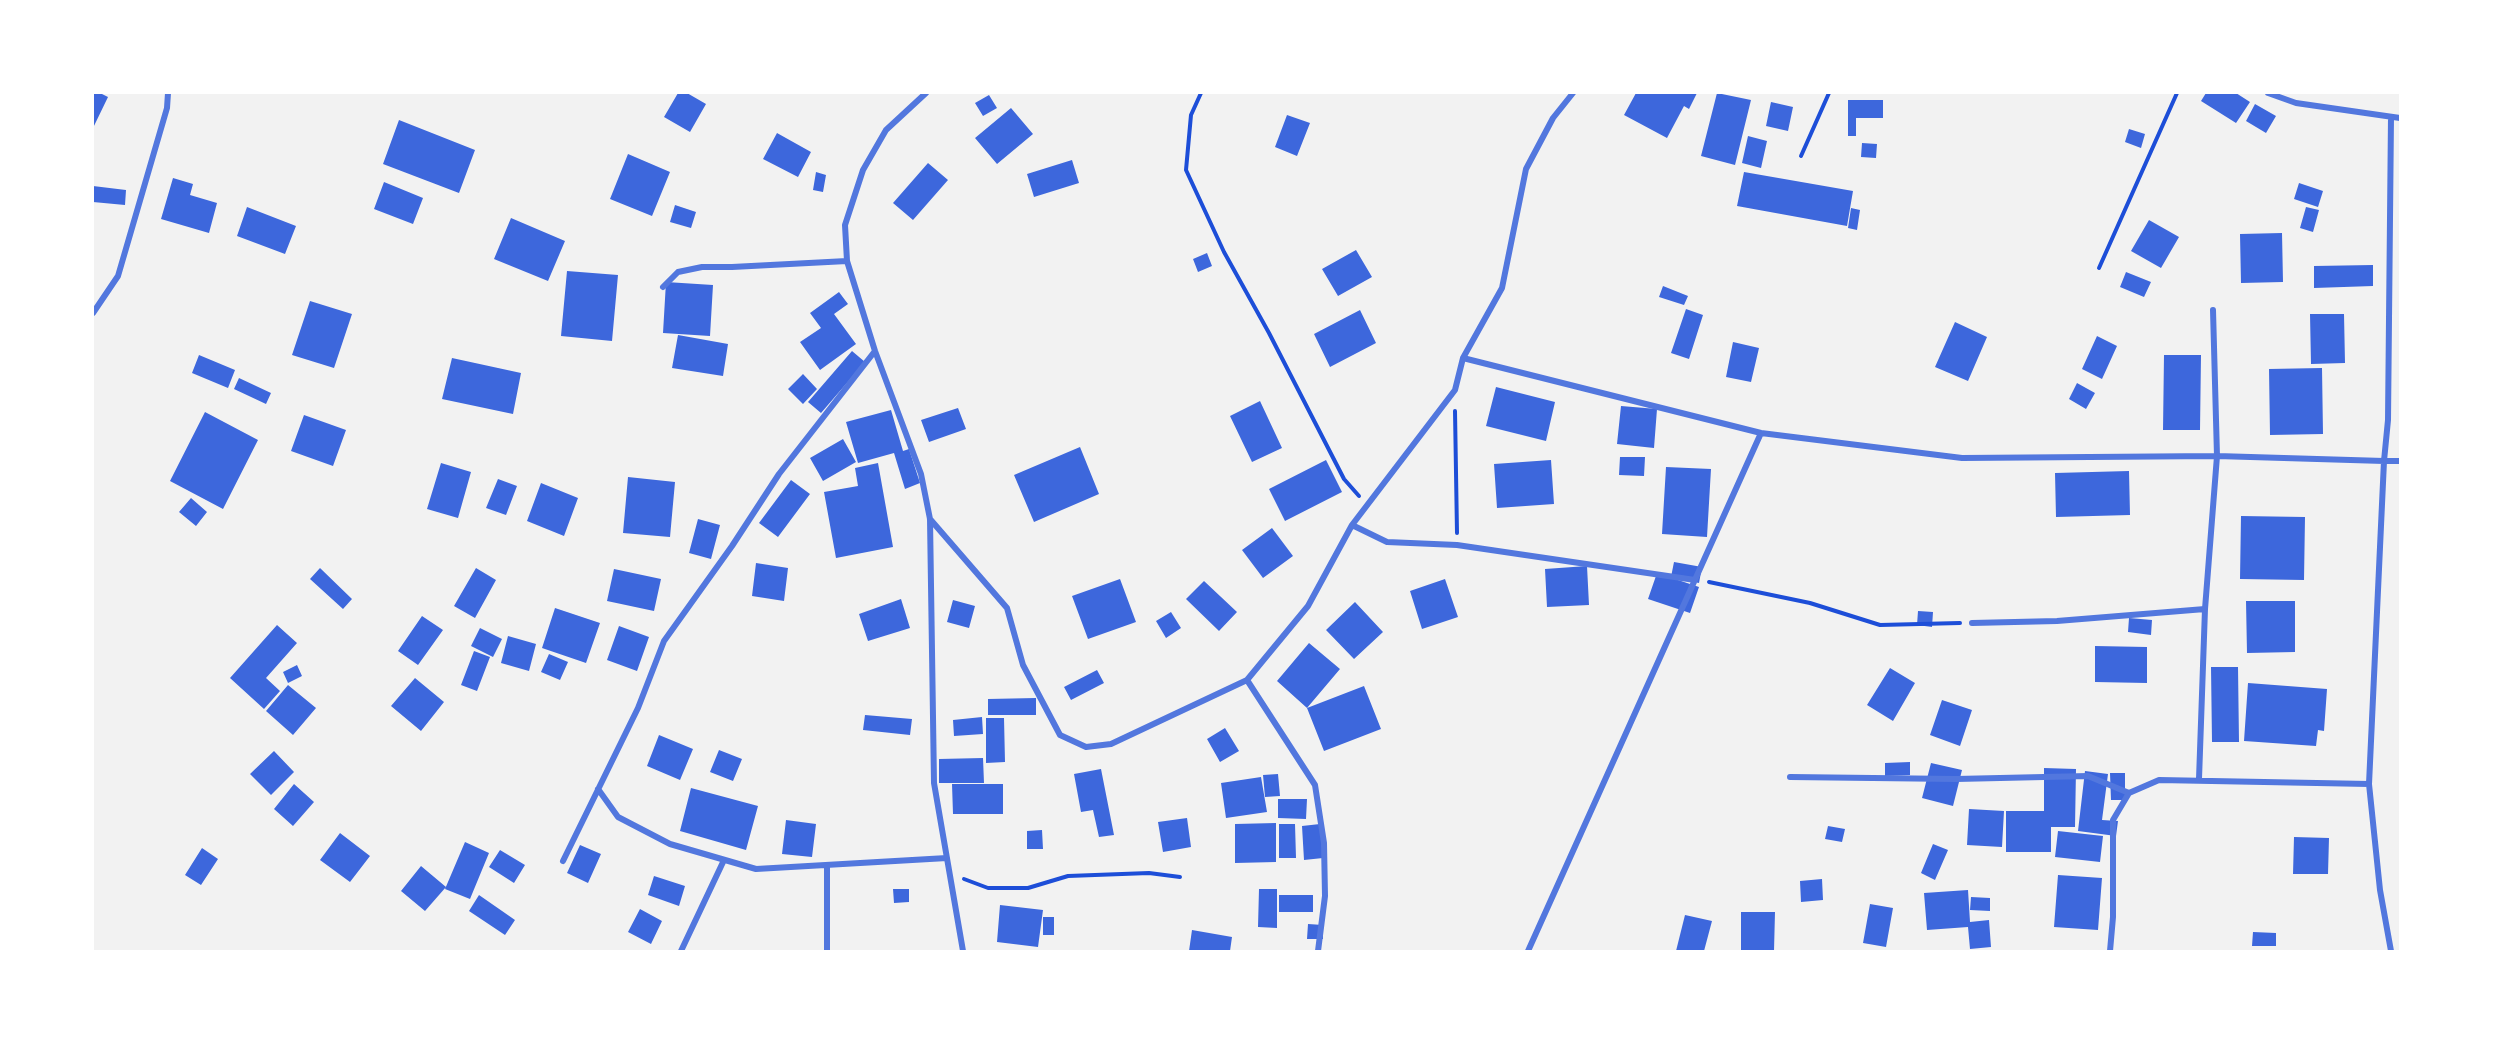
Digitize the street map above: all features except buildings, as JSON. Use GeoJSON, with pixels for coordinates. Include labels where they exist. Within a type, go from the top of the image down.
{"type":"FeatureCollection","features":[{"type":"Feature","properties":{"kind":"street"},"geometry":{"type":"LineString","coordinates":[[93,314],[118,276],[166,108],[168,93]]}},
{"type":"Feature","properties":{"kind":"street"},"geometry":{"type":"LineString","coordinates":[[926,93],[886,130],[863,170],[845,225],[846,261],[875,351],[921,474],[930,519],[934,783],[963,951]]}},
{"type":"Feature","properties":{"kind":"street"},"geometry":{"type":"LineString","coordinates":[[930,519],[1008,608],[1023,665],[1060,735],[1086,747],[1111,744],[1247,680],[1308,606],[1352,525],[1455,390],[1463,358],[1502,288],[1526,169],[1553,118],[1573,93]]}},
{"type":"Feature","properties":{"kind":"street"},"geometry":{"type":"LineString","coordinates":[[2268,93],[2296,103],[2400,118]]}},
{"type":"Feature","properties":{"kind":"street"},"geometry":{"type":"LineString","coordinates":[[2391,117],[2388,420],[2384,461],[2369,784],[2380,890],[2391,951]]}},
{"type":"Feature","properties":{"kind":"street"},"geometry":{"type":"LineString","coordinates":[[663,286],[678,272],[702,267],[846,261]]}},
{"type":"Feature","properties":{"kind":"street"},"geometry":{"type":"LineString","coordinates":[[2199,779],[2205,609],[2217,456],[2213,310]]}},
{"type":"Feature","properties":{"kind":"street"},"geometry":{"type":"LineString","coordinates":[[563,861],[638,708],[664,641],[732,546],[779,474],[875,351]]}},
{"type":"Feature","properties":{"kind":"street"},"geometry":{"type":"LineString","coordinates":[[1463,358],[1761,433],[1962,458],[2217,456],[2400,461]]}},
{"type":"Feature","properties":{"kind":"street"},"geometry":{"type":"LineString","coordinates":[[1528,951],[1761,433]]}},
{"type":"Feature","properties":{"kind":"street"},"geometry":{"type":"LineString","coordinates":[[1352,525],[1387,542],[1457,546],[1695,580]]}},
{"type":"Feature","properties":{"kind":"street"},"geometry":{"type":"LineString","coordinates":[[1972,623],[2057,621],[2205,609]]}},
{"type":"Feature","properties":{"kind":"street"},"geometry":{"type":"LineString","coordinates":[[1247,680],[1315,785],[1324,843],[1325,896],[1318,951]]}},
{"type":"Feature","properties":{"kind":"street"},"geometry":{"type":"LineString","coordinates":[[1790,777],[1956,779],[2088,776],[2129,793]]}},
{"type":"Feature","properties":{"kind":"street"},"geometry":{"type":"LineString","coordinates":[[2110,951],[2113,820],[2129,793],[2159,780],[2369,784]]}},
{"type":"Feature","properties":{"kind":"street"},"geometry":{"type":"LineString","coordinates":[[598,789],[618,817],[670,844],[756,869],[947,858]]}},
{"type":"Feature","properties":{"kind":"street"},"geometry":{"type":"LineString","coordinates":[[681,951],[724,860]]}},
{"type":"Feature","properties":{"kind":"street"},"geometry":{"type":"LineString","coordinates":[[827,866],[827,951]]}},
{"type":"Feature","properties":{"kind":"path"},"geometry":{"type":"LineString","coordinates":[[1201,93],[1191,115],[1186,170],[1224,252],[1269,333],[1338,468],[1367,505]]}},
{"type":"Feature","properties":{"kind":"path"},"geometry":{"type":"LineString","coordinates":[[1801,156],[1829,93]]}},
{"type":"Feature","properties":{"kind":"path"},"geometry":{"type":"LineString","coordinates":[[2099,268],[2178,93]]}},
{"type":"Feature","properties":{"kind":"path"},"geometry":{"type":"LineString","coordinates":[[1455,390],[1457,546]]}},
{"type":"Feature","properties":{"kind":"path"},"geometry":{"type":"LineString","coordinates":[[1695,580],[1810,603],[1880,625],[1972,623]]}},
{"type":"Feature","properties":{"kind":"path"},"geometry":{"type":"LineString","coordinates":[[949,874],[988,888],[1028,888],[1068,876],[1149,873],[1180,878]]}}]}
